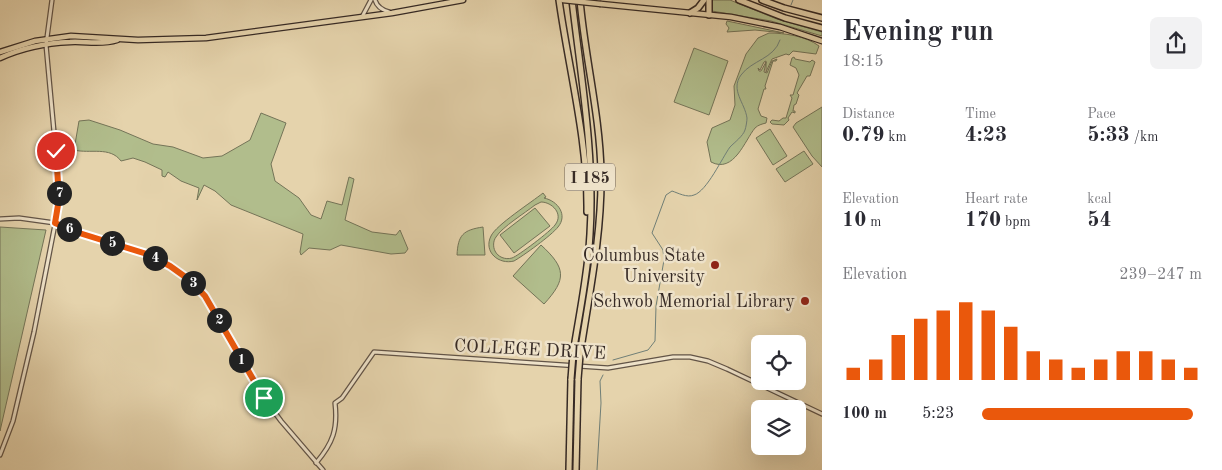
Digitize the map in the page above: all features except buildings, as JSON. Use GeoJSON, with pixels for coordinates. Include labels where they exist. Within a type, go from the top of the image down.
{"type":"FeatureCollection","features":[{"type":"Feature","properties":{"kind":"highway"},"geometry":{"type":"LineString","coordinates":[[559,0],[578,108],[587,201],[587,261]]}},
{"type":"Feature","properties":{"kind":"highway","name":"I 185"},"geometry":{"type":"LineString","coordinates":[[569,470],[571,379],[590,235],[591,194],[588,140],[572,0]]}},
{"type":"Feature","properties":{"kind":"highway","name":"I 185"},"geometry":{"type":"LineString","coordinates":[[576,470],[580,355],[595,256],[601,176],[596,113],[582,27],[580,0]]}},
{"type":"Feature","properties":{"kind":"highway"},"geometry":{"type":"LineString","coordinates":[[582,27],[585,0]]}},
{"type":"Feature","properties":{"kind":"highway"},"geometry":{"type":"LineString","coordinates":[[690,13],[698,8],[704,0]]}},
{"type":"Feature","properties":{"kind":"highway"},"geometry":{"type":"LineString","coordinates":[[709,0],[709,15]]}},
{"type":"Feature","properties":{"kind":"highway"},"geometry":{"type":"LineString","coordinates":[[739,0],[785,18],[822,28]]}},
{"type":"Feature","properties":{"kind":"highway"},"geometry":{"type":"LineString","coordinates":[[762,0],[822,18]]}},
{"type":"Feature","properties":{"kind":"main road"},"geometry":{"type":"LineString","coordinates":[[0,58],[46,42],[71,36],[118,40],[206,38],[392,13],[463,0]]}},
{"type":"Feature","properties":{"kind":"main road"},"geometry":{"type":"LineString","coordinates":[[563,0],[748,20],[822,41]]}},
{"type":"Feature","properties":{"kind":"main road"},"geometry":{"type":"LineString","coordinates":[[0,52],[22,44],[46,42]]}},
{"type":"Feature","properties":{"kind":"street"},"geometry":{"type":"LineString","coordinates":[[0,455],[13,421],[31,346],[55,223],[59,186],[46,42],[52,0]]}},
{"type":"Feature","properties":{"kind":"street"},"geometry":{"type":"LineString","coordinates":[[362,17],[371,0]]}},
{"type":"Feature","properties":{"kind":"street"},"geometry":{"type":"LineString","coordinates":[[375,0],[382,10],[392,13]]}},
{"type":"Feature","properties":{"kind":"street"},"geometry":{"type":"LineString","coordinates":[[0,219],[19,218],[55,223],[76,232],[147,254],[170,266],[191,281],[205,296],[264,398],[323,470]]}},
{"type":"Feature","properties":{"kind":"street","name":"COLLEGE DRIVE"},"geometry":{"type":"LineString","coordinates":[[316,463],[327,449],[335,431],[335,403],[342,398],[374,352],[608,368],[672,357],[690,357],[708,361],[728,369],[822,414]]}},
{"type":"Feature","properties":{"kind":"green space"},"geometry":{"type":"Polygon","coordinates":[[[710,0],[730,0],[777,19],[822,32],[822,36],[771,21],[712,11],[710,0]]]}},
{"type":"Feature","properties":{"kind":"green space"},"geometry":{"type":"Polygon","coordinates":[[[727,21],[784,33],[755,30],[727,32],[729,28],[726,24],[727,21]]]}},
{"type":"Feature","properties":{"kind":"green space"},"geometry":{"type":"Polygon","coordinates":[[[769,33],[788,34],[801,37],[819,46],[816,54],[793,51],[789,55],[786,54],[772,59],[766,72],[766,62],[764,72],[767,73],[772,61],[777,59],[773,61],[765,86],[766,89],[764,89],[758,109],[761,116],[767,118],[766,123],[755,128],[732,160],[719,164],[711,162],[707,142],[712,128],[730,120],[735,105],[734,86],[746,54],[758,38],[769,33]],[[764,62],[760,70],[758,68],[759,71],[761,71],[766,62],[764,62]]]}},
{"type":"Feature","properties":{"kind":"green space"},"geometry":{"type":"Polygon","coordinates":[[[694,48],[728,61],[709,115],[674,102],[694,48]]]}},
{"type":"Feature","properties":{"kind":"green space"},"geometry":{"type":"Polygon","coordinates":[[[794,57],[795,59],[810,62],[812,60],[815,62],[810,76],[807,76],[797,93],[799,95],[793,111],[795,113],[792,112],[788,118],[789,120],[784,125],[772,124],[770,122],[772,120],[779,121],[786,118],[792,98],[790,95],[793,95],[799,75],[796,68],[790,65],[794,57]]]}},
{"type":"Feature","properties":{"kind":"green space"},"geometry":{"type":"Polygon","coordinates":[[[822,107],[822,167],[812,156],[793,127],[796,123],[822,107]]]}},
{"type":"Feature","properties":{"kind":"green space"},"geometry":{"type":"Polygon","coordinates":[[[261,113],[286,123],[271,164],[275,181],[299,198],[311,215],[321,219],[327,201],[342,205],[349,177],[354,179],[345,220],[372,232],[396,235],[400,230],[408,249],[405,253],[391,254],[341,245],[330,250],[309,248],[301,255],[303,234],[231,205],[215,191],[204,185],[197,200],[199,188],[181,181],[168,172],[165,177],[162,176],[162,170],[145,162],[133,158],[121,161],[116,156],[106,152],[74,150],[79,121],[89,120],[120,130],[153,144],[173,147],[203,158],[222,156],[250,140],[261,113]]]}},
{"type":"Feature","properties":{"kind":"green space"},"geometry":{"type":"Polygon","coordinates":[[[770,129],[787,156],[773,165],[756,138],[770,129]]]}},
{"type":"Feature","properties":{"kind":"green space"},"geometry":{"type":"Polygon","coordinates":[[[804,151],[813,164],[785,182],[776,169],[804,151]]]}},
{"type":"Feature","properties":{"kind":"green space"},"geometry":{"type":"Polygon","coordinates":[[[543,193],[546,197],[544,198],[554,202],[562,213],[561,222],[558,227],[514,261],[508,262],[498,259],[489,247],[494,231],[543,193]],[[541,202],[535,205],[499,233],[494,244],[494,249],[498,255],[504,258],[512,258],[541,238],[555,225],[558,217],[556,209],[541,202]]]}},
{"type":"Feature","properties":{"kind":"green space"},"geometry":{"type":"Polygon","coordinates":[[[535,208],[550,226],[514,253],[500,235],[535,208]]]}},
{"type":"Feature","properties":{"kind":"green space"},"geometry":{"type":"Polygon","coordinates":[[[0,227],[46,230],[0,431],[0,227]]]}},
{"type":"Feature","properties":{"kind":"green space"},"geometry":{"type":"Polygon","coordinates":[[[483,227],[485,255],[457,255],[460,238],[466,232],[483,227]]]}},
{"type":"Feature","properties":{"kind":"green space"},"geometry":{"type":"Polygon","coordinates":[[[541,245],[555,260],[560,274],[557,287],[544,304],[513,276],[541,245]]]}},
{"type":"Feature","properties":{"kind":"waterway"},"geometry":{"type":"LineString","coordinates":[[791,5],[793,0]]}},
{"type":"Feature","properties":{"kind":"waterway"},"geometry":{"type":"LineString","coordinates":[[613,360],[648,350],[655,341],[656,306],[664,260],[663,250],[652,233],[666,195],[672,191],[691,196],[699,192],[709,181],[730,147],[741,137],[745,129],[746,112],[737,86],[741,75],[773,51],[780,40]]}},
{"type":"Feature","properties":{"kind":"waterway"},"geometry":{"type":"LineString","coordinates":[[597,470],[601,403],[600,381],[603,375]]}},
{"type":"Feature","properties":{"kind":"place","name":"Columbus State University"},"geometry":{"type":"Point","coordinates":[715,265]}},
{"type":"Feature","properties":{"kind":"place","name":"Schwob Memorial Library"},"geometry":{"type":"Point","coordinates":[805,301]}},
{"type":"Feature","properties":{"kind":"route"},"geometry":{"type":"LineString","coordinates":[[56,151],[59,199],[55,223],[76,232],[147,254],[170,266],[191,281],[205,296],[264,398]]}}]}
